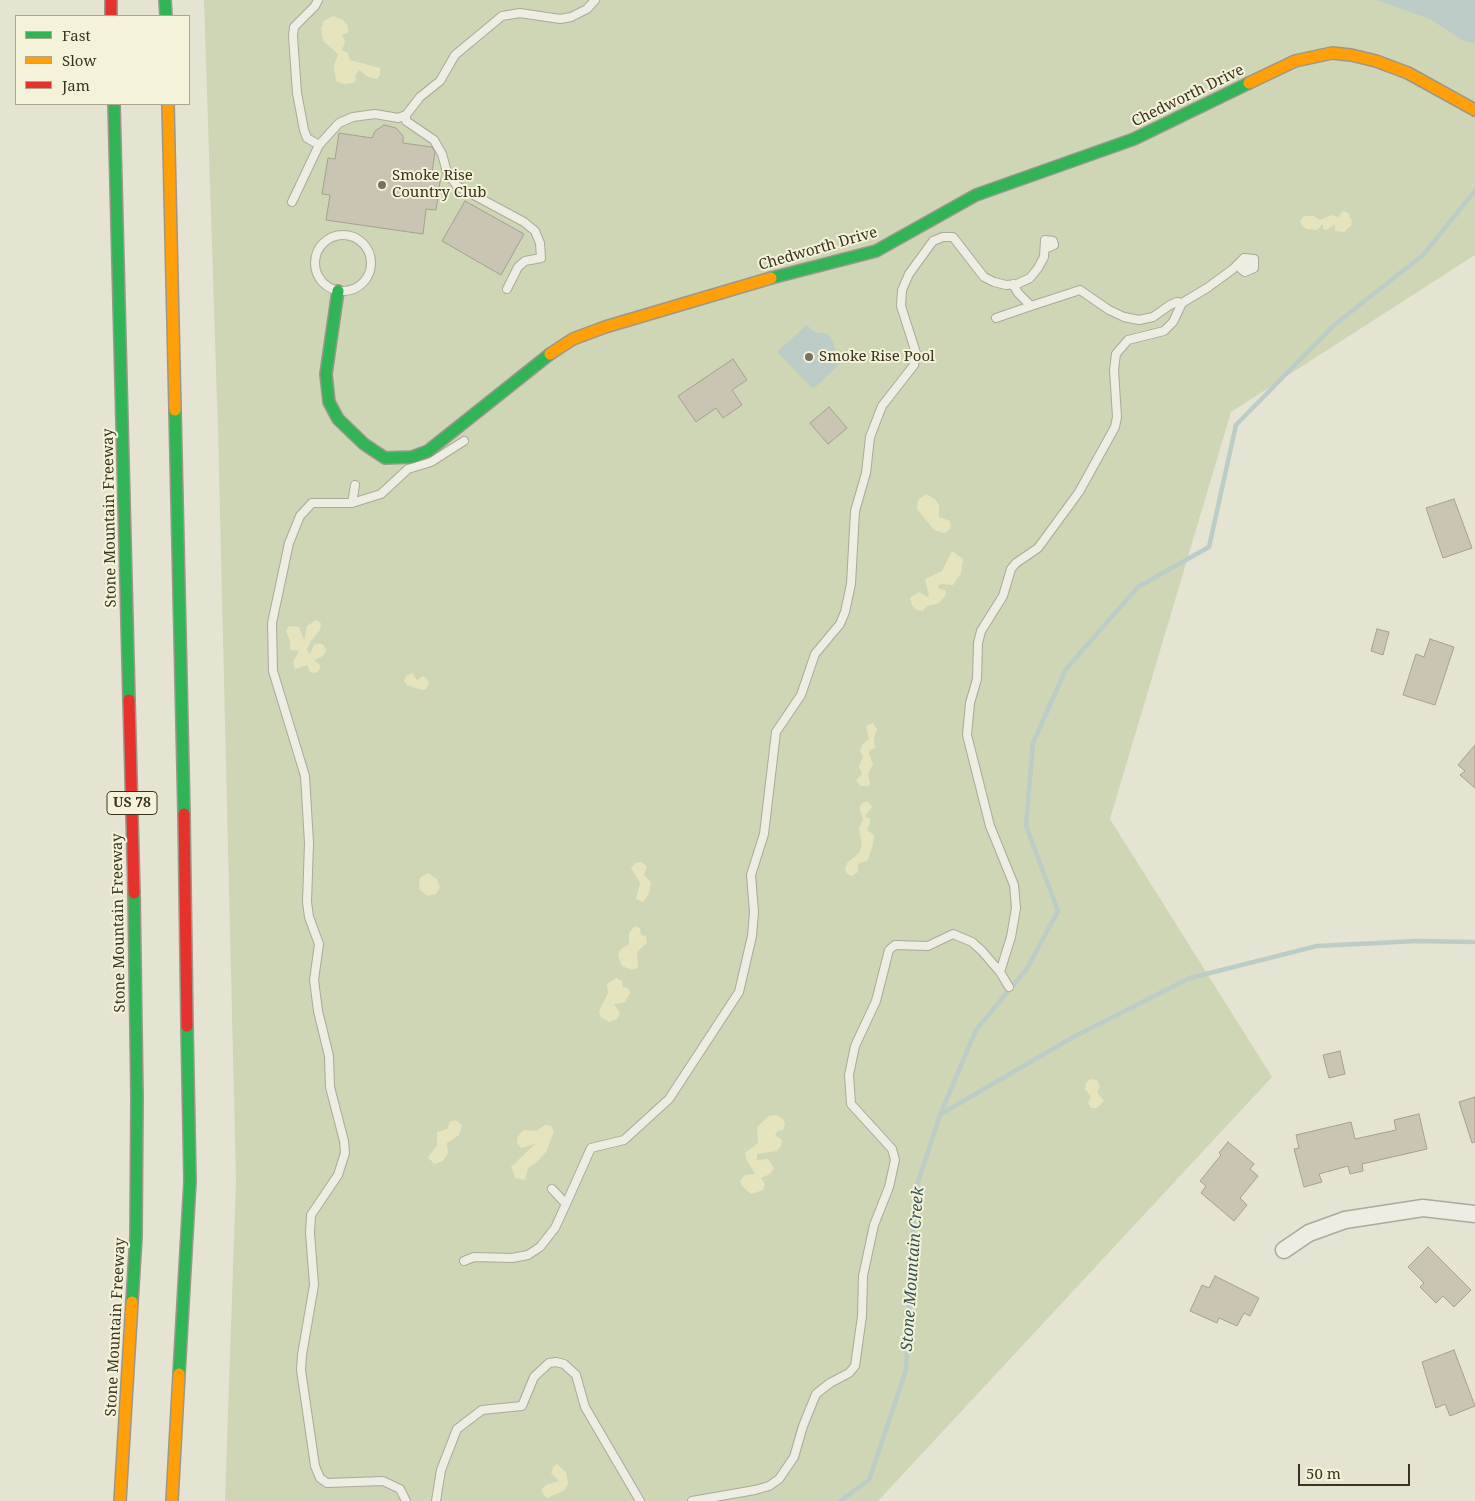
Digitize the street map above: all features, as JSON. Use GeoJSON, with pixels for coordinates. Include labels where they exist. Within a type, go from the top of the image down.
{"type":"FeatureCollection","features":[{"type":"Feature","properties":{"kind":"main road"},"geometry":{"type":"LineString","coordinates":[[111,0],[111,15]]}},
{"type":"Feature","properties":{"kind":"main road"},"geometry":{"type":"LineString","coordinates":[[165,0],[166,15]]}},
{"type":"Feature","properties":{"kind":"main road","name":"Chedworth Drive"},"geometry":{"type":"LineString","coordinates":[[338,291],[326,374],[329,402],[338,419],[364,444],[385,458],[412,457],[428,451],[543,358],[573,339],[605,327],[748,285],[876,251],[976,196],[1134,139],[1295,61],[1332,54],[1351,54],[1408,73],[1475,110]]}},
{"type":"Feature","properties":{"kind":"main road","name":"Stone Mountain Freeway"},"geometry":{"type":"LineString","coordinates":[[114,105],[134,879],[137,1097],[136,1237],[120,1501]]}},
{"type":"Feature","properties":{"kind":"main road"},"geometry":{"type":"LineString","coordinates":[[168,105],[180,596],[190,1181],[172,1501]]}},
{"type":"Feature","properties":{"kind":"street"},"geometry":{"type":"LineString","coordinates":[[1284,1250],[1308,1232],[1345,1220],[1423,1208],[1475,1214]]}},
{"type":"Feature","properties":{"kind":"lane"},"geometry":{"type":"LineString","coordinates":[[318,0],[315,6],[294,27],[293,36],[297,93],[304,130],[307,138],[320,145]]}},
{"type":"Feature","properties":{"kind":"lane"},"geometry":{"type":"LineString","coordinates":[[292,202],[320,145],[338,123],[354,117],[375,114],[398,118],[406,115],[420,97],[440,81],[455,56],[502,16],[520,13],[560,19],[571,17],[588,9],[595,0]]}},
{"type":"Feature","properties":{"kind":"lane"},"geometry":{"type":"LineString","coordinates":[[406,115],[406,121],[434,140],[442,154],[447,172],[457,186],[524,222],[535,232],[540,243],[541,258],[525,261],[518,267],[507,289]]}},
{"type":"Feature","properties":{"kind":"lane"},"geometry":{"type":"LineString","coordinates":[[343,234],[363,242],[371,255],[372,265],[362,285],[347,291],[338,291],[324,283],[318,275],[316,260],[321,246],[328,239],[343,234]]}},
{"type":"Feature","properties":{"kind":"lane"},"geometry":{"type":"LineString","coordinates":[[464,1262],[474,1257],[512,1258],[528,1255],[547,1240],[560,1219],[591,1148],[624,1140],[669,1099],[739,992],[752,936],[754,912],[751,875],[764,834],[776,732],[802,695],[815,654],[840,624],[845,612],[851,584],[855,511],[866,473],[870,437],[882,406],[914,365],[916,354],[901,306],[902,290],[909,274],[933,241],[944,237],[952,237],[984,277],[994,282],[1013,284],[1030,278],[1044,257],[1045,240],[1053,241],[1054,245],[1047,248],[1047,242],[1050,241],[1050,244]]}},
{"type":"Feature","properties":{"kind":"lane"},"geometry":{"type":"LineString","coordinates":[[1000,972],[1011,938],[1016,908],[1014,885],[990,826],[967,735],[970,703],[978,679],[978,643],[981,631],[1003,596],[1012,569],[1038,548],[1079,492],[1115,427],[1117,417],[1114,370],[1116,354],[1128,340],[1164,331],[1173,322],[1182,303],[1233,270],[1244,258],[1254,259],[1254,268],[1250,272],[1241,269],[1241,264],[1245,261],[1251,261],[1252,267],[1248,270],[1244,267],[1247,265]]}},
{"type":"Feature","properties":{"kind":"lane"},"geometry":{"type":"LineString","coordinates":[[1013,284],[1018,293],[1031,306]]}},
{"type":"Feature","properties":{"kind":"lane"},"geometry":{"type":"LineString","coordinates":[[996,318],[1080,290],[1109,310],[1124,317],[1139,320],[1153,317],[1177,302],[1182,303]]}},
{"type":"Feature","properties":{"kind":"lane"},"geometry":{"type":"LineString","coordinates":[[406,1501],[400,1489],[388,1482],[327,1483],[320,1478],[315,1466],[302,1370],[302,1355],[314,1285],[310,1233],[311,1215],[338,1175],[345,1153],[344,1141],[330,1087],[329,1056],[318,1011],[314,980],[319,944],[309,917],[307,902],[309,843],[305,776],[274,671],[272,623],[289,543],[300,516],[312,503],[345,505],[381,494],[408,469],[431,462],[464,441]]}},
{"type":"Feature","properties":{"kind":"lane"},"geometry":{"type":"LineString","coordinates":[[352,503],[355,486]]}},
{"type":"Feature","properties":{"kind":"lane"},"geometry":{"type":"LineString","coordinates":[[692,1501],[755,1490],[769,1486],[779,1479],[787,1471],[794,1457],[803,1426],[816,1394],[830,1383],[849,1373],[855,1366],[862,1316],[865,1264],[874,1225],[889,1187],[894,1160],[892,1149],[851,1104],[849,1075],[854,1046],[876,1001],[889,950],[896,945],[928,946],[954,934],[972,942],[1000,972],[1009,987]]}},
{"type":"Feature","properties":{"kind":"lane"},"geometry":{"type":"LineString","coordinates":[[552,1189],[566,1204]]}},
{"type":"Feature","properties":{"kind":"lane"},"geometry":{"type":"LineString","coordinates":[[436,1501],[441,1470],[457,1429],[482,1410],[522,1406],[534,1376],[549,1363],[556,1362],[564,1364],[576,1375],[584,1407],[640,1501]]}},
{"type":"Feature","properties":{"kind":"green space","name":"Smoke Rise Country Club"},"geometry":{"type":"Polygon","coordinates":[[[204,0],[1475,0],[1475,255],[1231,412],[1110,819],[1272,1077],[878,1501],[225,1501],[236,1180],[218,431],[204,0]]]}},
{"type":"Feature","properties":{"kind":"sand"},"geometry":{"type":"Polygon","coordinates":[[[333,16],[343,20],[348,26],[348,33],[342,35],[345,42],[342,50],[348,53],[350,60],[380,68],[380,75],[377,79],[368,77],[359,70],[353,83],[343,84],[336,81],[334,66],[338,54],[323,41],[321,28],[324,21],[333,16]]]}},
{"type":"Feature","properties":{"kind":"sand"},"geometry":{"type":"Polygon","coordinates":[[[1343,211],[1348,213],[1352,221],[1351,226],[1344,232],[1335,231],[1335,224],[1326,230],[1323,229],[1323,224],[1317,230],[1307,229],[1302,226],[1300,221],[1304,216],[1314,216],[1320,220],[1331,215],[1338,217],[1343,211]]]}},
{"type":"Feature","properties":{"kind":"sand"},"geometry":{"type":"Polygon","coordinates":[[[926,494],[935,499],[939,505],[939,517],[950,521],[951,527],[945,533],[934,530],[917,509],[918,500],[926,494]]]}},
{"type":"Feature","properties":{"kind":"sand"},"geometry":{"type":"Polygon","coordinates":[[[952,551],[963,559],[961,573],[953,585],[941,584],[938,586],[939,589],[945,590],[946,595],[939,603],[927,606],[923,611],[916,610],[910,598],[919,592],[927,597],[929,596],[925,579],[942,571],[952,551]]]}},
{"type":"Feature","properties":{"kind":"sand"},"geometry":{"type":"Polygon","coordinates":[[[316,620],[321,623],[320,630],[311,641],[307,650],[310,654],[314,645],[319,643],[324,645],[326,651],[323,656],[314,660],[320,665],[320,669],[316,673],[310,672],[307,665],[295,669],[293,662],[299,651],[290,650],[290,641],[286,631],[289,626],[299,627],[304,640],[307,626],[316,620]]]}},
{"type":"Feature","properties":{"kind":"sand"},"geometry":{"type":"Polygon","coordinates":[[[412,673],[417,680],[423,676],[427,679],[429,684],[426,689],[422,690],[407,685],[404,681],[406,676],[412,673]]]}},
{"type":"Feature","properties":{"kind":"sand"},"geometry":{"type":"Polygon","coordinates":[[[873,723],[877,729],[874,738],[875,748],[870,750],[869,754],[873,764],[868,774],[870,784],[868,786],[860,786],[856,780],[862,774],[859,766],[863,757],[860,751],[862,745],[869,739],[866,726],[873,723]]]}},
{"type":"Feature","properties":{"kind":"sand"},"geometry":{"type":"Polygon","coordinates":[[[864,802],[868,802],[872,807],[865,816],[870,819],[867,830],[874,835],[873,844],[868,860],[858,864],[858,872],[852,876],[847,874],[845,869],[847,863],[859,853],[862,845],[859,828],[863,819],[859,807],[864,802]]]}},
{"type":"Feature","properties":{"kind":"sand"},"geometry":{"type":"Polygon","coordinates":[[[641,862],[647,866],[644,875],[651,882],[649,893],[643,902],[636,899],[640,883],[631,868],[635,863],[641,862]]]}},
{"type":"Feature","properties":{"kind":"sand"},"geometry":{"type":"Polygon","coordinates":[[[428,873],[437,879],[440,887],[436,894],[427,896],[419,889],[420,878],[428,873]]]}},
{"type":"Feature","properties":{"kind":"sand"},"geometry":{"type":"Polygon","coordinates":[[[635,926],[640,928],[641,935],[646,936],[647,943],[637,952],[638,968],[632,970],[622,966],[618,955],[620,950],[629,944],[629,933],[635,926]]]}},
{"type":"Feature","properties":{"kind":"sand"},"geometry":{"type":"Polygon","coordinates":[[[616,978],[622,981],[623,987],[628,988],[630,993],[625,1002],[614,1004],[620,1013],[617,1019],[609,1022],[601,1017],[599,1011],[608,993],[607,984],[616,978]]]}},
{"type":"Feature","properties":{"kind":"sand"},"geometry":{"type":"Polygon","coordinates":[[[1090,1079],[1097,1080],[1100,1086],[1097,1092],[1104,1101],[1097,1108],[1091,1108],[1088,1102],[1091,1097],[1085,1089],[1086,1083],[1090,1079]]]}},
{"type":"Feature","properties":{"kind":"sand"},"geometry":{"type":"Polygon","coordinates":[[[776,1115],[783,1119],[785,1125],[783,1130],[778,1131],[775,1135],[782,1140],[781,1146],[777,1151],[757,1154],[757,1160],[768,1159],[774,1168],[770,1174],[761,1178],[765,1184],[763,1190],[751,1194],[742,1186],[740,1181],[745,1175],[755,1174],[746,1159],[745,1153],[758,1143],[757,1127],[769,1116],[776,1115]]]}},
{"type":"Feature","properties":{"kind":"sand"},"geometry":{"type":"Polygon","coordinates":[[[456,1120],[462,1125],[459,1135],[447,1143],[448,1153],[443,1161],[434,1164],[428,1157],[437,1146],[437,1132],[447,1129],[450,1122],[456,1120]]]}},
{"type":"Feature","properties":{"kind":"sand"},"geometry":{"type":"Polygon","coordinates":[[[545,1125],[551,1126],[554,1132],[546,1152],[536,1163],[528,1168],[525,1180],[515,1178],[511,1167],[535,1144],[521,1148],[517,1143],[518,1136],[524,1130],[536,1131],[545,1125]]]}},
{"type":"Feature","properties":{"kind":"sand"},"geometry":{"type":"Polygon","coordinates":[[[557,1464],[566,1472],[568,1483],[565,1490],[547,1498],[543,1494],[542,1489],[546,1485],[559,1481],[551,1473],[557,1464]]]}},
{"type":"Feature","properties":{"kind":"shaded area"},"geometry":{"type":"Polygon","coordinates":[[[1376,0],[1475,0],[1475,43],[1464,41],[1430,19],[1376,0]]]}},
{"type":"Feature","properties":{"kind":"shaded area","name":"Smoke Rise Pool"},"geometry":{"type":"Polygon","coordinates":[[[807,325],[814,332],[828,334],[834,344],[834,355],[841,363],[813,389],[777,352],[807,325]]]}},
{"type":"Feature","properties":{"kind":"building","name":"Smoke Rise Country Club"},"geometry":{"type":"Polygon","coordinates":[[[384,125],[396,128],[403,136],[403,143],[432,147],[435,152],[432,173],[441,175],[436,210],[426,209],[423,234],[326,220],[330,195],[322,194],[328,158],[335,159],[339,133],[372,138],[375,131],[384,125]]]}},
{"type":"Feature","properties":{"kind":"building"},"geometry":{"type":"Polygon","coordinates":[[[465,201],[524,234],[501,275],[442,241],[465,201]]]}},
{"type":"Feature","properties":{"kind":"building"},"geometry":{"type":"Polygon","coordinates":[[[733,359],[747,380],[732,390],[742,405],[723,418],[716,408],[696,422],[678,396],[733,359]]]}},
{"type":"Feature","properties":{"kind":"building"},"geometry":{"type":"Polygon","coordinates":[[[829,407],[847,428],[828,444],[810,423],[829,407]]]}},
{"type":"Feature","properties":{"kind":"building"},"geometry":{"type":"Polygon","coordinates":[[[1454,499],[1472,548],[1443,558],[1426,508],[1454,499]]]}},
{"type":"Feature","properties":{"kind":"building"},"geometry":{"type":"Polygon","coordinates":[[[1377,629],[1389,632],[1383,655],[1371,651],[1377,629]]]}},
{"type":"Feature","properties":{"kind":"building"},"geometry":{"type":"Polygon","coordinates":[[[1430,639],[1454,647],[1435,705],[1403,695],[1416,654],[1424,657],[1430,639]]]}},
{"type":"Feature","properties":{"kind":"building"},"geometry":{"type":"Polygon","coordinates":[[[1475,745],[1475,788],[1460,775],[1465,771],[1458,765],[1475,745]]]}},
{"type":"Feature","properties":{"kind":"building"},"geometry":{"type":"Polygon","coordinates":[[[1340,1051],[1345,1074],[1329,1078],[1323,1055],[1340,1051]]]}},
{"type":"Feature","properties":{"kind":"building"},"geometry":{"type":"Polygon","coordinates":[[[1475,1097],[1475,1142],[1472,1143],[1459,1102],[1475,1097]]]}},
{"type":"Feature","properties":{"kind":"building"},"geometry":{"type":"Polygon","coordinates":[[[1419,1114],[1427,1149],[1362,1164],[1363,1171],[1350,1174],[1348,1166],[1319,1174],[1322,1182],[1304,1187],[1294,1149],[1299,1148],[1296,1135],[1351,1122],[1355,1139],[1396,1130],[1394,1120],[1419,1114]]]}},
{"type":"Feature","properties":{"kind":"building"},"geometry":{"type":"Polygon","coordinates":[[[1228,1142],[1254,1164],[1250,1169],[1258,1176],[1240,1198],[1247,1205],[1234,1221],[1201,1193],[1206,1186],[1200,1181],[1221,1155],[1219,1153],[1228,1142]]]}},
{"type":"Feature","properties":{"kind":"building"},"geometry":{"type":"Polygon","coordinates":[[[1428,1247],[1471,1290],[1454,1307],[1443,1296],[1436,1303],[1420,1287],[1424,1283],[1408,1267],[1428,1247]]]}},
{"type":"Feature","properties":{"kind":"building"},"geometry":{"type":"Polygon","coordinates":[[[1215,1276],[1259,1298],[1250,1316],[1244,1313],[1237,1326],[1219,1318],[1217,1323],[1190,1311],[1202,1285],[1209,1288],[1215,1276]]]}},
{"type":"Feature","properties":{"kind":"building"},"geometry":{"type":"Polygon","coordinates":[[[1454,1350],[1475,1406],[1450,1416],[1445,1404],[1436,1408],[1422,1362],[1454,1350]]]}},
{"type":"Feature","properties":{"kind":"waterway","name":"Stone Mountain Creek"},"geometry":{"type":"LineString","coordinates":[[840,1501],[869,1480],[906,1370],[915,1191],[940,1115],[976,1030],[1026,970],[1058,911],[1026,826],[1033,743],[1066,669],[1138,587],[1209,547],[1236,425],[1333,326],[1423,255],[1475,191]]}},
{"type":"Feature","properties":{"kind":"waterway"},"geometry":{"type":"LineString","coordinates":[[941,1114],[1075,1036],[1190,978],[1317,946],[1417,941],[1475,942]]}},
{"type":"Feature","properties":{"kind":"traffic: fast"},"geometry":{"type":"LineString","coordinates":[[165,0],[166,15]]}},
{"type":"Feature","properties":{"kind":"traffic: fast"},"geometry":{"type":"LineString","coordinates":[[771,278],[876,251],[976,195],[1134,139],[1249,83]]}},
{"type":"Feature","properties":{"kind":"traffic: fast"},"geometry":{"type":"LineString","coordinates":[[114,105],[129,700]]}},
{"type":"Feature","properties":{"kind":"traffic: fast"},"geometry":{"type":"LineString","coordinates":[[338,291],[326,374],[329,402],[338,419],[364,444],[385,458],[412,457],[428,451],[550,354]]}},
{"type":"Feature","properties":{"kind":"traffic: fast"},"geometry":{"type":"LineString","coordinates":[[175,410],[184,814]]}},
{"type":"Feature","properties":{"kind":"traffic: fast"},"geometry":{"type":"LineString","coordinates":[[132,1302],[136,1237],[137,1097],[134,893]]}},
{"type":"Feature","properties":{"kind":"traffic: fast"},"geometry":{"type":"LineString","coordinates":[[179,1374],[190,1181],[187,1026]]}},
{"type":"Feature","properties":{"kind":"traffic: slow"},"geometry":{"type":"LineString","coordinates":[[1249,83],[1295,61],[1332,53],[1351,55],[1376,61],[1408,73],[1475,110]]}},
{"type":"Feature","properties":{"kind":"traffic: slow"},"geometry":{"type":"LineString","coordinates":[[168,105],[175,410]]}},
{"type":"Feature","properties":{"kind":"traffic: slow"},"geometry":{"type":"LineString","coordinates":[[550,354],[573,339],[605,327],[771,278]]}},
{"type":"Feature","properties":{"kind":"traffic: slow"},"geometry":{"type":"LineString","coordinates":[[120,1501],[132,1302]]}},
{"type":"Feature","properties":{"kind":"traffic: slow"},"geometry":{"type":"LineString","coordinates":[[172,1501],[179,1374]]}},
{"type":"Feature","properties":{"kind":"traffic: jam"},"geometry":{"type":"LineString","coordinates":[[111,0],[111,15]]}},
{"type":"Feature","properties":{"kind":"traffic: jam"},"geometry":{"type":"LineString","coordinates":[[129,700],[134,893]]}},
{"type":"Feature","properties":{"kind":"traffic: jam"},"geometry":{"type":"LineString","coordinates":[[184,814],[187,1026]]}},
{"type":"Feature","properties":{"kind":"place","name":"Smoke Rise Country Club"},"geometry":{"type":"Point","coordinates":[382,185]}},
{"type":"Feature","properties":{"kind":"place","name":"Smoke Rise Pool"},"geometry":{"type":"Point","coordinates":[809,357]}}]}
